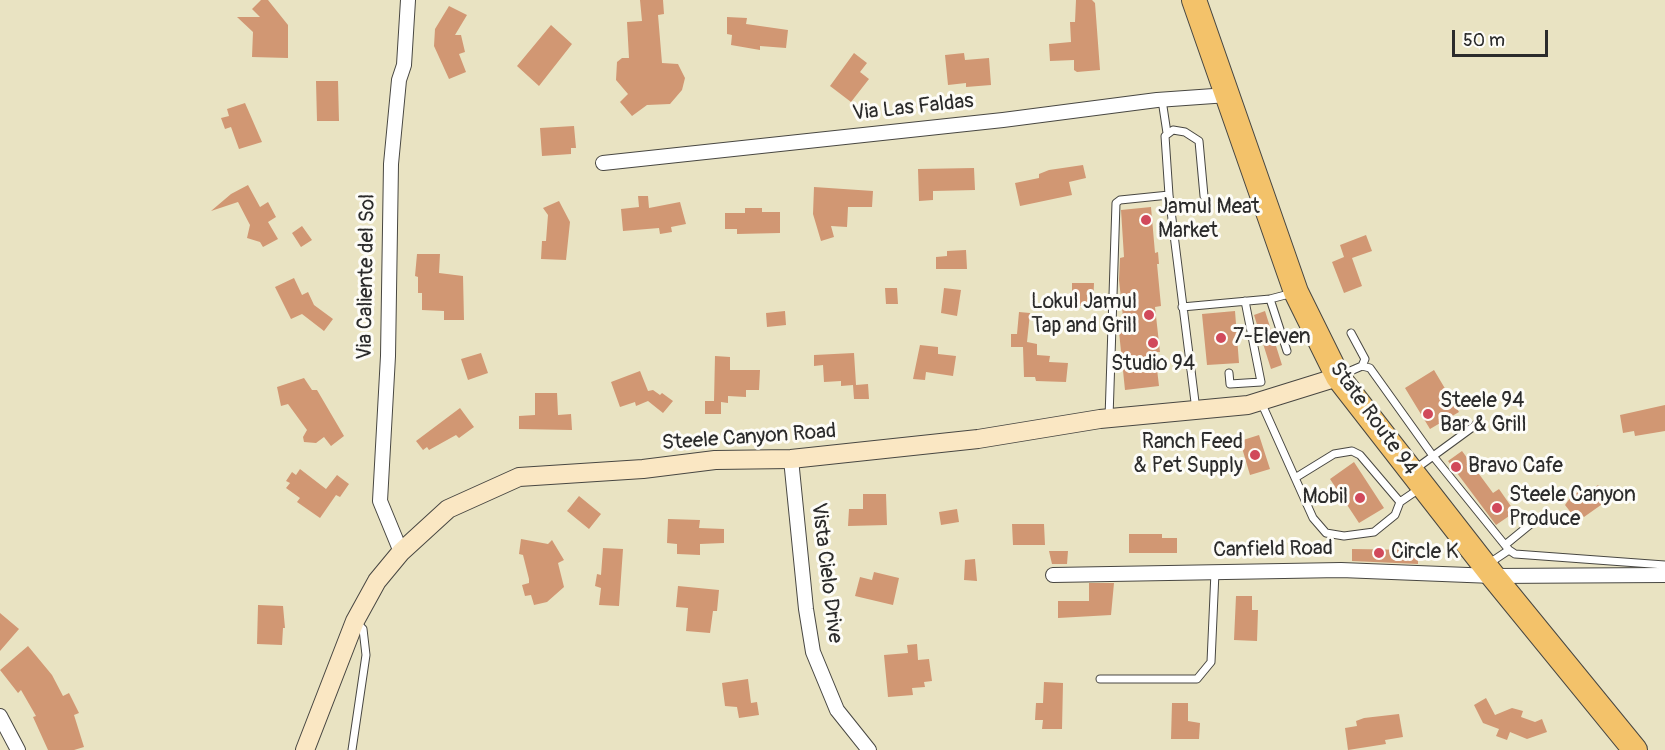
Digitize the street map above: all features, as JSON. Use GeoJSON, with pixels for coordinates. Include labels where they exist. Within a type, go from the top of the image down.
{"type":"FeatureCollection","features":[{"type":"Feature","properties":{"kind":"highway","name":"State Route 94"},"geometry":{"type":"LineString","coordinates":[[1194,0],[1296,292],[1338,377],[1490,571],[1635,750]]}},
{"type":"Feature","properties":{"kind":"street","name":"Via Caliente del Sol"},"geometry":{"type":"LineString","coordinates":[[401,552],[380,501],[388,356],[389,185],[399,80],[404,64],[408,0]]}},
{"type":"Feature","properties":{"kind":"street","name":"Via Las Faldas"},"geometry":{"type":"LineString","coordinates":[[603,163],[1003,120],[1162,99],[1228,95]]}},
{"type":"Feature","properties":{"kind":"street","name":"Steele Canyon Road"},"geometry":{"type":"LineString","coordinates":[[305,750],[355,621],[377,581],[401,552],[448,509],[519,477],[643,469],[715,460],[791,459],[978,439],[1110,418],[1248,405],[1338,377]]}},
{"type":"Feature","properties":{"kind":"street","name":"Vista Cielo Drive"},"geometry":{"type":"LineString","coordinates":[[791,459],[806,609],[813,652],[837,710],[869,750]]}},
{"type":"Feature","properties":{"kind":"street","name":"Canfield Road"},"geometry":{"type":"LineString","coordinates":[[1053,575],[1341,570],[1665,575]]}},
{"type":"Feature","properties":{"kind":"street"},"geometry":{"type":"LineString","coordinates":[[0,716],[18,750]]}},
{"type":"Feature","properties":{"kind":"lane"},"geometry":{"type":"LineString","coordinates":[[1162,99],[1167,133],[1165,136],[1168,195],[1196,410]]}},
{"type":"Feature","properties":{"kind":"lane"},"geometry":{"type":"LineString","coordinates":[[1167,133],[1173,130],[1185,132],[1199,141],[1204,196]]}},
{"type":"Feature","properties":{"kind":"lane"},"geometry":{"type":"LineString","coordinates":[[1110,418],[1114,208],[1120,200],[1168,195]]}},
{"type":"Feature","properties":{"kind":"lane"},"geometry":{"type":"LineString","coordinates":[[1182,307],[1270,299],[1296,292]]}},
{"type":"Feature","properties":{"kind":"lane"},"geometry":{"type":"LineString","coordinates":[[1270,299],[1287,351]]}},
{"type":"Feature","properties":{"kind":"lane"},"geometry":{"type":"LineString","coordinates":[[1229,373],[1230,384],[1261,382],[1245,302]]}},
{"type":"Feature","properties":{"kind":"lane"},"geometry":{"type":"LineString","coordinates":[[1351,333],[1365,359],[1362,366]]}},
{"type":"Feature","properties":{"kind":"lane"},"geometry":{"type":"LineString","coordinates":[[1338,377],[1362,366],[1370,368],[1433,456],[1507,548],[1515,554],[1665,565]]}},
{"type":"Feature","properties":{"kind":"lane"},"geometry":{"type":"LineString","coordinates":[[1261,401],[1313,518],[1326,532],[1344,536],[1374,532],[1395,515],[1400,502],[1433,456],[1477,424]]}},
{"type":"Feature","properties":{"kind":"lane"},"geometry":{"type":"LineString","coordinates":[[1295,478],[1335,454],[1352,451],[1360,455],[1400,502]]}},
{"type":"Feature","properties":{"kind":"lane"},"geometry":{"type":"LineString","coordinates":[[1490,571],[1507,548],[1538,518]]}},
{"type":"Feature","properties":{"kind":"lane"},"geometry":{"type":"LineString","coordinates":[[1100,679],[1197,679],[1211,662],[1215,572]]}},
{"type":"Feature","properties":{"kind":"lane"},"geometry":{"type":"LineString","coordinates":[[352,750],[366,655],[363,629],[355,621]]}},
{"type":"Feature","properties":{"kind":"building"},"geometry":{"type":"Polygon","coordinates":[[[261,0],[268,0],[288,25],[288,58],[252,57],[253,32],[237,17],[260,17],[252,9],[261,0]]]}},
{"type":"Feature","properties":{"kind":"building"},"geometry":{"type":"Polygon","coordinates":[[[640,0],[663,0],[664,14],[658,15],[662,63],[678,64],[685,78],[682,90],[670,104],[647,105],[632,116],[620,102],[628,94],[616,80],[617,62],[622,58],[629,58],[627,22],[642,21],[640,0]]]}},
{"type":"Feature","properties":{"kind":"building"},"geometry":{"type":"Polygon","coordinates":[[[1076,0],[1092,0],[1095,3],[1100,70],[1077,72],[1074,70],[1074,60],[1050,61],[1049,44],[1071,42],[1070,22],[1075,22],[1076,0]]]}},
{"type":"Feature","properties":{"kind":"building"},"geometry":{"type":"Polygon","coordinates":[[[449,6],[467,15],[455,35],[461,35],[465,52],[459,54],[466,72],[449,79],[434,46],[435,29],[449,6]]]}},
{"type":"Feature","properties":{"kind":"building"},"geometry":{"type":"Polygon","coordinates":[[[727,17],[747,18],[746,24],[788,30],[786,48],[760,46],[760,50],[731,45],[732,35],[727,34],[727,17]]]}},
{"type":"Feature","properties":{"kind":"building"},"geometry":{"type":"Polygon","coordinates":[[[551,25],[572,44],[539,86],[517,66],[551,25]]]}},
{"type":"Feature","properties":{"kind":"building"},"geometry":{"type":"Polygon","coordinates":[[[854,53],[867,63],[860,72],[869,79],[851,102],[830,86],[854,53]]]}},
{"type":"Feature","properties":{"kind":"building"},"geometry":{"type":"Polygon","coordinates":[[[964,53],[965,60],[989,58],[991,85],[966,87],[966,83],[948,85],[945,55],[964,53]]]}},
{"type":"Feature","properties":{"kind":"building"},"geometry":{"type":"Polygon","coordinates":[[[316,81],[338,81],[339,121],[317,121],[316,81]]]}},
{"type":"Feature","properties":{"kind":"building"},"geometry":{"type":"Polygon","coordinates":[[[245,103],[262,142],[239,149],[231,127],[225,129],[221,118],[229,116],[227,109],[245,103]]]}},
{"type":"Feature","properties":{"kind":"building"},"geometry":{"type":"Polygon","coordinates":[[[574,126],[576,148],[571,148],[571,154],[542,156],[540,128],[574,126]]]}},
{"type":"Feature","properties":{"kind":"building"},"geometry":{"type":"Polygon","coordinates":[[[1083,165],[1086,178],[1069,182],[1072,195],[1020,206],[1015,183],[1039,178],[1039,174],[1049,170],[1083,165]]]}},
{"type":"Feature","properties":{"kind":"building"},"geometry":{"type":"Polygon","coordinates":[[[974,168],[975,190],[933,191],[933,200],[919,201],[918,169],[974,168]]]}},
{"type":"Feature","properties":{"kind":"building"},"geometry":{"type":"Polygon","coordinates":[[[248,185],[260,207],[268,202],[276,217],[268,222],[278,239],[263,247],[260,242],[247,238],[250,225],[238,202],[211,211],[231,194],[248,185]]]}},
{"type":"Feature","properties":{"kind":"building"},"geometry":{"type":"Polygon","coordinates":[[[814,187],[873,191],[872,207],[848,207],[847,227],[831,226],[834,237],[821,241],[813,214],[814,187]]]}},
{"type":"Feature","properties":{"kind":"building"},"geometry":{"type":"Polygon","coordinates":[[[638,196],[648,196],[649,208],[680,202],[686,224],[671,227],[672,232],[660,234],[659,228],[623,231],[621,209],[639,207],[638,196]]]}},
{"type":"Feature","properties":{"kind":"building"},"geometry":{"type":"Polygon","coordinates":[[[559,201],[570,222],[566,260],[541,259],[542,241],[546,241],[548,215],[543,208],[559,201]]]}},
{"type":"Feature","properties":{"kind":"building"},"geometry":{"type":"Polygon","coordinates":[[[1151,207],[1155,253],[1158,252],[1161,306],[1155,307],[1160,352],[1155,352],[1159,386],[1125,390],[1118,322],[1118,317],[1123,317],[1119,280],[1120,258],[1124,257],[1121,210],[1151,207]]]}},
{"type":"Feature","properties":{"kind":"building"},"geometry":{"type":"Polygon","coordinates":[[[745,208],[762,208],[762,212],[780,212],[780,233],[737,234],[737,229],[725,229],[725,213],[745,213],[745,208]]]}},
{"type":"Feature","properties":{"kind":"building"},"geometry":{"type":"Polygon","coordinates":[[[302,226],[312,240],[301,247],[292,233],[302,226]]]}},
{"type":"Feature","properties":{"kind":"building"},"geometry":{"type":"Polygon","coordinates":[[[1366,235],[1372,251],[1352,258],[1362,286],[1344,293],[1332,262],[1344,257],[1340,245],[1366,235]]]}},
{"type":"Feature","properties":{"kind":"building"},"geometry":{"type":"Polygon","coordinates":[[[966,250],[967,269],[936,269],[936,257],[947,256],[947,251],[966,250]]]}},
{"type":"Feature","properties":{"kind":"building"},"geometry":{"type":"Polygon","coordinates":[[[417,254],[440,254],[439,273],[463,276],[464,320],[444,320],[444,311],[422,310],[422,293],[418,293],[418,277],[415,276],[417,254]]]}},
{"type":"Feature","properties":{"kind":"building"},"geometry":{"type":"Polygon","coordinates":[[[294,278],[302,295],[308,292],[314,305],[333,319],[324,331],[302,314],[291,319],[275,287],[294,278]]]}},
{"type":"Feature","properties":{"kind":"building"},"geometry":{"type":"Polygon","coordinates":[[[1072,283],[1094,283],[1093,306],[1072,306],[1072,283]]]}},
{"type":"Feature","properties":{"kind":"building"},"geometry":{"type":"Polygon","coordinates":[[[885,288],[897,288],[898,304],[886,304],[885,288]]]}},
{"type":"Feature","properties":{"kind":"building"},"geometry":{"type":"Polygon","coordinates":[[[944,288],[961,290],[957,316],[941,313],[944,288]]]}},
{"type":"Feature","properties":{"kind":"building"},"geometry":{"type":"Polygon","coordinates":[[[785,311],[786,325],[767,327],[766,313],[785,311]]]}},
{"type":"Feature","properties":{"kind":"building","name":"7-Eleven"},"geometry":{"type":"Polygon","coordinates":[[[1235,311],[1239,363],[1207,365],[1202,314],[1235,311]]]}},
{"type":"Feature","properties":{"kind":"building","name":"7-Eleven"},"geometry":{"type":"Polygon","coordinates":[[[1265,311],[1282,365],[1271,369],[1254,315],[1265,311]]]}},
{"type":"Feature","properties":{"kind":"building"},"geometry":{"type":"Polygon","coordinates":[[[1019,312],[1030,313],[1027,342],[1037,344],[1037,355],[1050,356],[1049,362],[1068,363],[1066,382],[1036,381],[1035,377],[1024,377],[1023,347],[1011,347],[1011,334],[1017,334],[1019,312]]]}},
{"type":"Feature","properties":{"kind":"building"},"geometry":{"type":"Polygon","coordinates":[[[920,345],[938,347],[938,354],[956,356],[953,376],[926,372],[925,380],[913,379],[920,345]]]}},
{"type":"Feature","properties":{"kind":"building"},"geometry":{"type":"Polygon","coordinates":[[[481,353],[488,373],[468,380],[461,359],[481,353]]]}},
{"type":"Feature","properties":{"kind":"building"},"geometry":{"type":"Polygon","coordinates":[[[854,353],[856,385],[868,384],[869,399],[854,399],[853,385],[841,386],[841,381],[824,382],[823,365],[814,366],[814,355],[854,353]]]}},
{"type":"Feature","properties":{"kind":"building"},"geometry":{"type":"Polygon","coordinates":[[[715,356],[730,357],[730,370],[760,370],[759,390],[746,390],[746,397],[728,396],[728,403],[721,402],[721,414],[705,414],[705,401],[714,401],[715,356]]]}},
{"type":"Feature","properties":{"kind":"building"},"geometry":{"type":"Polygon","coordinates":[[[1434,370],[1459,412],[1430,429],[1405,388],[1434,370]]]}},
{"type":"Feature","properties":{"kind":"building"},"geometry":{"type":"Polygon","coordinates":[[[640,371],[648,391],[653,390],[660,395],[662,393],[673,401],[663,413],[648,401],[636,406],[635,402],[620,407],[611,382],[640,371]]]}},
{"type":"Feature","properties":{"kind":"building"},"geometry":{"type":"Polygon","coordinates":[[[304,378],[312,390],[317,390],[344,436],[331,446],[324,437],[316,443],[304,442],[303,437],[307,430],[288,404],[281,406],[277,387],[304,378]]]}},
{"type":"Feature","properties":{"kind":"building"},"geometry":{"type":"Polygon","coordinates":[[[535,393],[557,393],[558,415],[571,414],[572,430],[519,429],[519,416],[535,415],[535,393]]]}},
{"type":"Feature","properties":{"kind":"building"},"geometry":{"type":"Polygon","coordinates":[[[1665,405],[1665,431],[1635,436],[1634,431],[1623,433],[1620,415],[1665,405]]]}},
{"type":"Feature","properties":{"kind":"building"},"geometry":{"type":"Polygon","coordinates":[[[460,408],[474,427],[459,438],[456,435],[429,450],[427,447],[423,450],[416,441],[460,408]]]}},
{"type":"Feature","properties":{"kind":"building","name":"Ranch Feed & Pet Supply"},"geometry":{"type":"Polygon","coordinates":[[[1259,435],[1270,469],[1250,475],[1240,441],[1259,435]]]}},
{"type":"Feature","properties":{"kind":"building"},"geometry":{"type":"Polygon","coordinates":[[[1462,451],[1493,493],[1499,489],[1515,512],[1496,525],[1448,461],[1462,451]]]}},
{"type":"Feature","properties":{"kind":"building","name":"Mobil"},"geometry":{"type":"Polygon","coordinates":[[[1354,462],[1384,508],[1359,523],[1330,479],[1354,462]]]}},
{"type":"Feature","properties":{"kind":"building"},"geometry":{"type":"Polygon","coordinates":[[[300,469],[326,489],[337,475],[349,484],[340,497],[336,495],[320,518],[297,502],[300,498],[286,488],[290,483],[286,481],[292,472],[296,475],[300,469]]]}},
{"type":"Feature","properties":{"kind":"building"},"geometry":{"type":"Polygon","coordinates":[[[1598,485],[1608,500],[1584,517],[1578,510],[1572,514],[1565,505],[1570,498],[1586,486],[1590,491],[1598,485]]]}},
{"type":"Feature","properties":{"kind":"building"},"geometry":{"type":"Polygon","coordinates":[[[863,494],[886,494],[887,525],[848,526],[849,509],[863,509],[863,494]]]}},
{"type":"Feature","properties":{"kind":"building"},"geometry":{"type":"Polygon","coordinates":[[[579,496],[601,514],[589,529],[567,511],[579,496]]]}},
{"type":"Feature","properties":{"kind":"building"},"geometry":{"type":"Polygon","coordinates":[[[957,509],[959,522],[941,525],[939,512],[957,509]]]}},
{"type":"Feature","properties":{"kind":"building"},"geometry":{"type":"Polygon","coordinates":[[[668,519],[700,520],[699,528],[724,529],[724,543],[700,544],[700,555],[677,554],[677,544],[667,543],[668,519]]]}},
{"type":"Feature","properties":{"kind":"building"},"geometry":{"type":"Polygon","coordinates":[[[1012,524],[1044,524],[1045,545],[1013,545],[1012,524]]]}},
{"type":"Feature","properties":{"kind":"building"},"geometry":{"type":"Polygon","coordinates":[[[1129,534],[1162,534],[1162,538],[1177,538],[1177,553],[1129,553],[1129,534]]]}},
{"type":"Feature","properties":{"kind":"building"},"geometry":{"type":"Polygon","coordinates":[[[521,539],[548,544],[552,540],[564,560],[558,563],[564,587],[547,602],[534,605],[531,595],[525,596],[522,585],[529,583],[529,579],[523,555],[519,554],[521,539]]]}},
{"type":"Feature","properties":{"kind":"building"},"geometry":{"type":"Polygon","coordinates":[[[603,548],[623,549],[619,606],[599,605],[601,588],[595,586],[597,574],[601,575],[603,548]]]}},
{"type":"Feature","properties":{"kind":"building"},"geometry":{"type":"Polygon","coordinates":[[[1352,549],[1418,550],[1418,564],[1352,561],[1352,549]]]}},
{"type":"Feature","properties":{"kind":"building"},"geometry":{"type":"Polygon","coordinates":[[[1049,551],[1068,551],[1067,564],[1052,564],[1049,551]]]}},
{"type":"Feature","properties":{"kind":"building"},"geometry":{"type":"Polygon","coordinates":[[[975,559],[977,581],[964,580],[965,560],[975,559]]]}},
{"type":"Feature","properties":{"kind":"building"},"geometry":{"type":"Polygon","coordinates":[[[874,572],[899,578],[893,605],[855,596],[860,577],[872,580],[874,572]]]}},
{"type":"Feature","properties":{"kind":"building"},"geometry":{"type":"Polygon","coordinates":[[[1089,583],[1114,583],[1111,615],[1058,618],[1058,601],[1089,601],[1089,583]]]}},
{"type":"Feature","properties":{"kind":"building"},"geometry":{"type":"Polygon","coordinates":[[[678,586],[719,590],[717,611],[713,611],[710,633],[686,631],[688,608],[676,607],[678,586]]]}},
{"type":"Feature","properties":{"kind":"building"},"geometry":{"type":"Polygon","coordinates":[[[1236,596],[1252,596],[1252,610],[1258,610],[1257,641],[1234,640],[1236,596]]]}},
{"type":"Feature","properties":{"kind":"building"},"geometry":{"type":"Polygon","coordinates":[[[258,605],[283,606],[285,628],[283,628],[282,645],[257,644],[258,605]]]}},
{"type":"Feature","properties":{"kind":"building"},"geometry":{"type":"Polygon","coordinates":[[[0,613],[19,629],[0,651],[0,613]]]}},
{"type":"Feature","properties":{"kind":"building"},"geometry":{"type":"Polygon","coordinates":[[[917,644],[918,660],[929,659],[932,681],[924,682],[925,687],[912,688],[913,695],[888,697],[884,655],[908,653],[907,645],[917,644]]]}},
{"type":"Feature","properties":{"kind":"building"},"geometry":{"type":"Polygon","coordinates":[[[28,646],[52,675],[63,696],[69,693],[79,713],[74,715],[84,747],[74,750],[48,750],[33,717],[36,716],[21,690],[18,693],[0,670],[28,646]]]}},
{"type":"Feature","properties":{"kind":"building"},"geometry":{"type":"Polygon","coordinates":[[[748,679],[751,703],[757,702],[759,715],[739,718],[737,707],[725,706],[722,683],[748,679]]]}},
{"type":"Feature","properties":{"kind":"building"},"geometry":{"type":"Polygon","coordinates":[[[1044,682],[1063,683],[1062,729],[1042,729],[1043,720],[1035,720],[1036,703],[1043,703],[1044,682]]]}},
{"type":"Feature","properties":{"kind":"building"},"geometry":{"type":"Polygon","coordinates":[[[1486,698],[1495,715],[1512,708],[1523,711],[1521,717],[1535,722],[1542,719],[1547,732],[1527,739],[1510,732],[1507,740],[1496,736],[1499,729],[1483,723],[1474,705],[1486,698]]]}},
{"type":"Feature","properties":{"kind":"building"},"geometry":{"type":"Polygon","coordinates":[[[1172,703],[1188,703],[1188,721],[1200,723],[1199,739],[1171,739],[1172,703]]]}},
{"type":"Feature","properties":{"kind":"building"},"geometry":{"type":"Polygon","coordinates":[[[1399,714],[1403,737],[1385,740],[1386,744],[1348,750],[1345,728],[1357,726],[1356,721],[1364,718],[1399,714]]]}},
{"type":"Feature","properties":{"kind":"place","name":"Jamul Meat Market"},"geometry":{"type":"Point","coordinates":[1146,220]}},
{"type":"Feature","properties":{"kind":"place","name":"Lokul Jamul Tap and Grill"},"geometry":{"type":"Point","coordinates":[1149,315]}},
{"type":"Feature","properties":{"kind":"place","name":"7-Eleven"},"geometry":{"type":"Point","coordinates":[1221,338]}},
{"type":"Feature","properties":{"kind":"place","name":"Studio 94"},"geometry":{"type":"Point","coordinates":[1153,343]}},
{"type":"Feature","properties":{"kind":"place","name":"Steele 94 Bar & Grill"},"geometry":{"type":"Point","coordinates":[1428,414]}},
{"type":"Feature","properties":{"kind":"place","name":"Ranch Feed & Pet Supply"},"geometry":{"type":"Point","coordinates":[1255,455]}},
{"type":"Feature","properties":{"kind":"place","name":"Bravo Cafe"},"geometry":{"type":"Point","coordinates":[1456,467]}},
{"type":"Feature","properties":{"kind":"place","name":"Mobil"},"geometry":{"type":"Point","coordinates":[1360,498]}},
{"type":"Feature","properties":{"kind":"place","name":"Steele Canyon Produce"},"geometry":{"type":"Point","coordinates":[1497,508]}},
{"type":"Feature","properties":{"kind":"place","name":"Circle K"},"geometry":{"type":"Point","coordinates":[1379,553]}}]}
